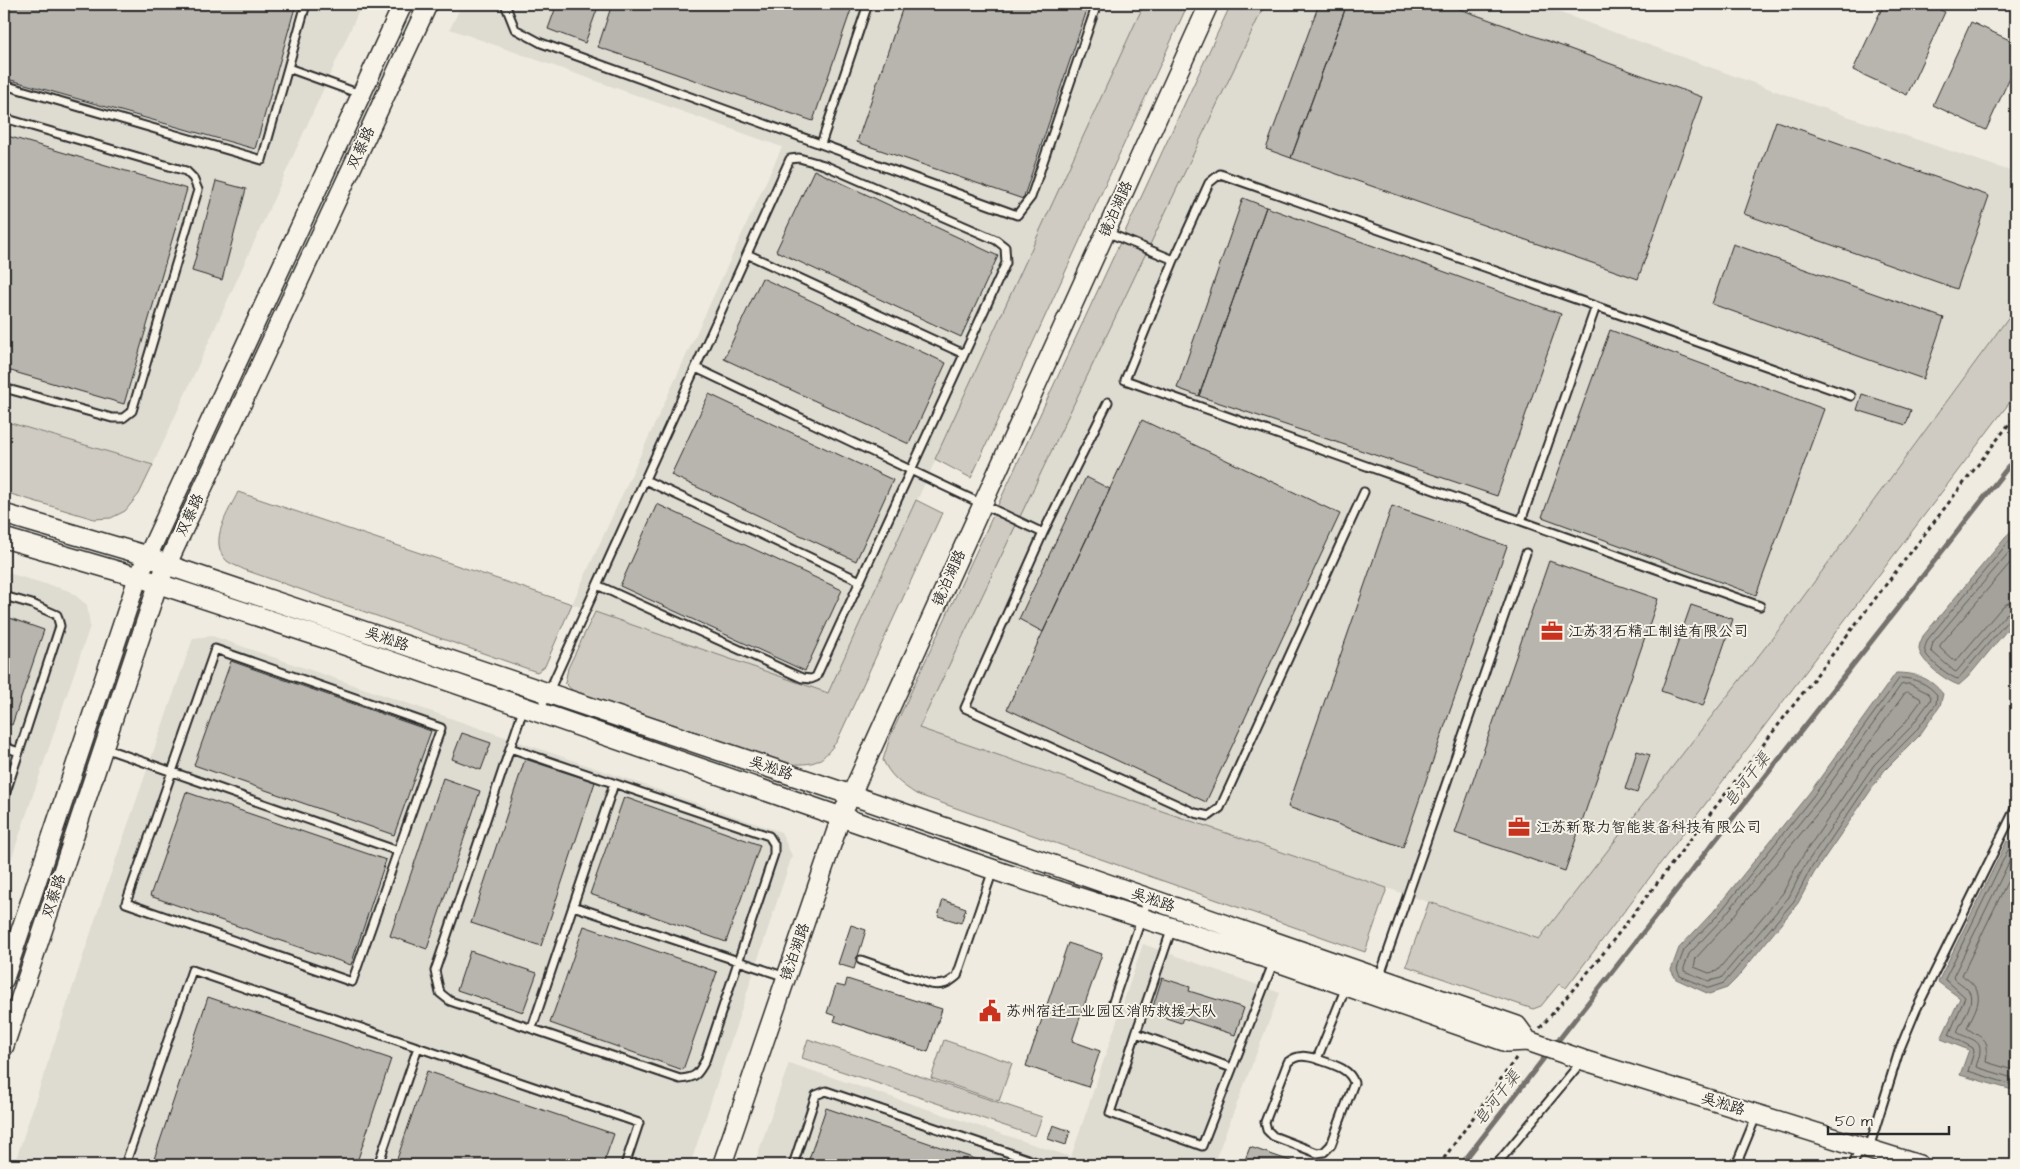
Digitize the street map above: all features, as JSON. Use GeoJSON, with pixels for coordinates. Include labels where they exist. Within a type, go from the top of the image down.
{"type":"FeatureCollection","features":[{"type":"Feature","properties":{"kind":"main road","name":"吴淞路"},"geometry":{"type":"LineString","coordinates":[[4,514],[148,556],[167,565],[851,795],[1517,1026],[1528,1041]]}},
{"type":"Feature","properties":{"kind":"main road","name":"吴淞路"},"geometry":{"type":"LineString","coordinates":[[4,538],[138,577],[532,709],[993,869],[1274,961],[1507,1042],[1528,1041],[1919,1165]]}},
{"type":"Feature","properties":{"kind":"street","name":"双蔡路"},"geometry":{"type":"LineString","coordinates":[[4,980],[138,577],[403,4]]}},
{"type":"Feature","properties":{"kind":"street","name":"双蔡路"},"geometry":{"type":"LineString","coordinates":[[4,1047],[158,584],[428,4]]}},
{"type":"Feature","properties":{"kind":"street","name":"镜泊湖路"},"geometry":{"type":"LineString","coordinates":[[722,1165],[841,817],[1209,4]]}},
{"type":"Feature","properties":{"kind":"lane"},"geometry":{"type":"LineString","coordinates":[[4,85],[262,160],[306,4]]}},
{"type":"Feature","properties":{"kind":"lane"},"geometry":{"type":"LineString","coordinates":[[505,4],[515,29],[541,43],[1017,215],[1031,197],[1097,4]]}},
{"type":"Feature","properties":{"kind":"lane"},"geometry":{"type":"LineString","coordinates":[[822,144],[868,4]]}},
{"type":"Feature","properties":{"kind":"lane"},"geometry":{"type":"LineString","coordinates":[[288,68],[361,95]]}},
{"type":"Feature","properties":{"kind":"lane"},"geometry":{"type":"LineString","coordinates":[[4,118],[186,171],[193,178],[198,190],[132,411],[123,418],[112,418],[4,388]]}},
{"type":"Feature","properties":{"kind":"lane"},"geometry":{"type":"LineString","coordinates":[[510,748],[769,836],[774,844],[774,854],[706,1061],[697,1074],[690,1078],[680,1079],[450,1001],[440,993],[435,971],[510,748],[532,709],[548,694],[597,585],[696,368],[790,159],[799,158],[824,165],[996,240],[1006,247],[1006,263],[816,677],[811,679],[802,678],[597,585]]}},
{"type":"Feature","properties":{"kind":"lane"},"geometry":{"type":"LineString","coordinates":[[1760,606],[1125,380],[1174,260],[1209,183],[1220,174],[1851,396]]}},
{"type":"Feature","properties":{"kind":"lane"},"geometry":{"type":"LineString","coordinates":[[1106,232],[1174,260]]}},
{"type":"Feature","properties":{"kind":"lane"},"geometry":{"type":"LineString","coordinates":[[747,254],[964,354]]}},
{"type":"Feature","properties":{"kind":"lane"},"geometry":{"type":"LineString","coordinates":[[1521,521],[1596,306]]}},
{"type":"Feature","properties":{"kind":"lane"},"geometry":{"type":"LineString","coordinates":[[696,368],[1043,532]]}},
{"type":"Feature","properties":{"kind":"lane"},"geometry":{"type":"LineString","coordinates":[[1108,402],[1043,532],[965,708],[1195,813],[1209,816],[1220,808],[1364,492]]}},
{"type":"Feature","properties":{"kind":"lane"},"geometry":{"type":"LineString","coordinates":[[645,480],[860,581]]}},
{"type":"Feature","properties":{"kind":"lane"},"geometry":{"type":"LineString","coordinates":[[1372,996],[1526,553]]}},
{"type":"Feature","properties":{"kind":"lane"},"geometry":{"type":"LineString","coordinates":[[4,596],[32,604],[57,615],[60,626],[4,798]]}},
{"type":"Feature","properties":{"kind":"lane"},"geometry":{"type":"LineString","coordinates":[[215,649],[441,728],[398,851],[352,982],[126,903],[215,649]]}},
{"type":"Feature","properties":{"kind":"lane"},"geometry":{"type":"LineString","coordinates":[[4,747],[19,752]]}},
{"type":"Feature","properties":{"kind":"lane"},"geometry":{"type":"LineString","coordinates":[[103,748],[398,851]]}},
{"type":"Feature","properties":{"kind":"lane"},"geometry":{"type":"LineString","coordinates":[[532,1028],[614,784]]}},
{"type":"Feature","properties":{"kind":"lane"},"geometry":{"type":"LineString","coordinates":[[1853,1165],[1865,1148],[1899,1051],[1916,1010],[2016,807]]}},
{"type":"Feature","properties":{"kind":"lane"},"geometry":{"type":"LineString","coordinates":[[861,960],[930,984],[950,983],[957,976],[993,869]]}},
{"type":"Feature","properties":{"kind":"lane"},"geometry":{"type":"LineString","coordinates":[[1112,1005],[1148,898]]}},
{"type":"Feature","properties":{"kind":"lane"},"geometry":{"type":"LineString","coordinates":[[573,906],[786,978]]}},
{"type":"Feature","properties":{"kind":"lane"},"geometry":{"type":"LineString","coordinates":[[1172,928],[1110,1113],[1202,1146],[1274,961]]}},
{"type":"Feature","properties":{"kind":"lane"},"geometry":{"type":"LineString","coordinates":[[125,1165],[192,970],[639,1123],[625,1165]]}},
{"type":"Feature","properties":{"kind":"lane"},"geometry":{"type":"LineString","coordinates":[[1317,1059],[1346,987]]}},
{"type":"Feature","properties":{"kind":"lane"},"geometry":{"type":"LineString","coordinates":[[1136,1033],[1232,1068]]}},
{"type":"Feature","properties":{"kind":"lane"},"geometry":{"type":"LineString","coordinates":[[378,1165],[418,1048]]}},
{"type":"Feature","properties":{"kind":"lane"},"geometry":{"type":"LineString","coordinates":[[1302,1055],[1317,1059],[1347,1071],[1353,1076],[1354,1083],[1331,1146],[1324,1152],[1317,1153],[1273,1136],[1265,1122],[1288,1062],[1294,1057],[1302,1055]]}},
{"type":"Feature","properties":{"kind":"lane"},"geometry":{"type":"LineString","coordinates":[[1496,1165],[1583,1060]]}},
{"type":"Feature","properties":{"kind":"lane"},"geometry":{"type":"LineString","coordinates":[[793,1165],[816,1095],[826,1091],[1045,1165]]}},
{"type":"Feature","properties":{"kind":"lane"},"geometry":{"type":"LineString","coordinates":[[1736,1165],[1757,1114]]}},
{"type":"Feature","properties":{"kind":"path"},"geometry":{"type":"LineString","coordinates":[[1439,1165],[1475,1118],[1528,1041],[1594,964],[2016,415]]}},
{"type":"Feature","properties":{"kind":"shaded area"},"geometry":{"type":"Polygon","coordinates":[[[4,4],[362,4],[153,465],[4,421],[4,4]]]}},
{"type":"Feature","properties":{"kind":"shaded area"},"geometry":{"type":"Polygon","coordinates":[[[462,4],[1144,4],[829,693],[572,604],[782,147],[450,29],[462,4]]]}},
{"type":"Feature","properties":{"kind":"shaded area"},"geometry":{"type":"Polygon","coordinates":[[[1144,4],[1188,4],[971,478],[935,459],[1144,4]]]}},
{"type":"Feature","properties":{"kind":"shaded area"},"geometry":{"type":"Polygon","coordinates":[[[1231,4],[1265,4],[919,728],[1387,888],[1365,952],[916,794],[896,779],[883,760],[890,737],[1231,4]]]}},
{"type":"Feature","properties":{"kind":"shaded area"},"geometry":{"type":"Polygon","coordinates":[[[1265,4],[1536,4],[1814,105],[2016,173],[2016,307],[1784,623],[1539,940],[918,728],[1265,4]]]}},
{"type":"Feature","properties":{"kind":"shaded area"},"geometry":{"type":"Polygon","coordinates":[[[2016,307],[2016,394],[1566,988],[1559,984],[1541,1006],[1533,1009],[1406,966],[1429,902],[1539,939],[1784,623],[2016,307]]]}},
{"type":"Feature","properties":{"kind":"shaded area"},"geometry":{"type":"Polygon","coordinates":[[[4,421],[153,465],[139,494],[125,511],[111,518],[94,519],[4,492],[4,421]]]}},
{"type":"Feature","properties":{"kind":"shaded area"},"geometry":{"type":"Polygon","coordinates":[[[238,492],[572,604],[545,666],[537,672],[231,564],[221,553],[219,536],[225,517],[238,492]]]}},
{"type":"Feature","properties":{"kind":"shaded area"},"geometry":{"type":"Polygon","coordinates":[[[916,500],[942,513],[837,741],[818,760],[807,764],[792,764],[572,690],[565,683],[568,668],[595,612],[828,693],[916,500]]]}},
{"type":"Feature","properties":{"kind":"shaded area"},"geometry":{"type":"Polygon","coordinates":[[[4,572],[70,591],[87,605],[90,626],[4,881],[4,572]]]}},
{"type":"Feature","properties":{"kind":"shaded area"},"geometry":{"type":"Polygon","coordinates":[[[212,636],[781,832],[792,856],[690,1165],[14,1165],[101,902],[193,638],[212,636]]]}},
{"type":"Feature","properties":{"kind":"shaded area"},"geometry":{"type":"Polygon","coordinates":[[[1143,944],[1280,993],[1213,1165],[754,1165],[789,1063],[1071,1157],[1143,944]]]}},
{"type":"Feature","properties":{"kind":"shaded area"},"geometry":{"type":"Polygon","coordinates":[[[808,1039],[1042,1117],[1035,1136],[802,1058],[808,1039]]]}},
{"type":"Feature","properties":{"kind":"shaded area"},"geometry":{"type":"Polygon","coordinates":[[[944,1040],[1012,1063],[999,1101],[931,1078],[944,1040]]]}},
{"type":"Feature","properties":{"kind":"water"},"geometry":{"type":"Polygon","coordinates":[[[2016,525],[2016,619],[1968,677],[1959,685],[1928,665],[1919,648],[1923,636],[2016,525]]]}},
{"type":"Feature","properties":{"kind":"water"},"geometry":{"type":"Polygon","coordinates":[[[1896,673],[1917,675],[1928,680],[1943,694],[1940,706],[1919,736],[1884,771],[1814,873],[1798,903],[1727,988],[1709,994],[1676,979],[1671,970],[1679,948],[1713,912],[1810,792],[1896,673]]]}},
{"type":"Feature","properties":{"kind":"water"},"geometry":{"type":"Polygon","coordinates":[[[2007,841],[2016,845],[2016,1091],[1960,1075],[1969,1050],[1941,1039],[1960,998],[1938,982],[2007,841]]]}},
{"type":"Feature","properties":{"kind":"building"},"geometry":{"type":"Polygon","coordinates":[[[4,4],[296,4],[255,149],[4,78],[4,4]]]}},
{"type":"Feature","properties":{"kind":"building"},"geometry":{"type":"Polygon","coordinates":[[[557,4],[599,4],[585,43],[548,29],[557,4]]]}},
{"type":"Feature","properties":{"kind":"building"},"geometry":{"type":"Polygon","coordinates":[[[612,4],[853,4],[813,121],[598,47],[612,4]]]}},
{"type":"Feature","properties":{"kind":"building"},"geometry":{"type":"Polygon","coordinates":[[[904,4],[1089,4],[1023,199],[857,142],[904,4]]]}},
{"type":"Feature","properties":{"kind":"building"},"geometry":{"type":"Polygon","coordinates":[[[1319,4],[1347,4],[1291,158],[1266,149],[1319,4]]]}},
{"type":"Feature","properties":{"kind":"building"},"geometry":{"type":"Polygon","coordinates":[[[1347,4],[1446,4],[1702,97],[1638,279],[1291,158],[1347,4]]]}},
{"type":"Feature","properties":{"kind":"building"},"geometry":{"type":"Polygon","coordinates":[[[1884,4],[1927,4],[1945,12],[1907,95],[1853,70],[1884,4]]]}},
{"type":"Feature","properties":{"kind":"building"},"geometry":{"type":"Polygon","coordinates":[[[2001,4],[2016,4],[2016,11],[2001,4]]]}},
{"type":"Feature","properties":{"kind":"building"},"geometry":{"type":"Polygon","coordinates":[[[1971,22],[2016,43],[2016,64],[1986,130],[1933,105],[1971,22]]]}},
{"type":"Feature","properties":{"kind":"building"},"geometry":{"type":"Polygon","coordinates":[[[1776,121],[1989,196],[1957,289],[1744,214],[1776,121]]]}},
{"type":"Feature","properties":{"kind":"building"},"geometry":{"type":"Polygon","coordinates":[[[4,135],[187,189],[124,404],[4,369],[4,135]]]}},
{"type":"Feature","properties":{"kind":"building"},"geometry":{"type":"Polygon","coordinates":[[[814,170],[998,256],[961,337],[776,251],[814,170]]]}},
{"type":"Feature","properties":{"kind":"building"},"geometry":{"type":"Polygon","coordinates":[[[216,181],[246,189],[222,280],[192,271],[216,181]]]}},
{"type":"Feature","properties":{"kind":"building"},"geometry":{"type":"Polygon","coordinates":[[[1243,198],[1266,207],[1199,396],[1177,388],[1243,198]]]}},
{"type":"Feature","properties":{"kind":"building"},"geometry":{"type":"Polygon","coordinates":[[[1266,207],[1561,314],[1497,496],[1199,396],[1266,207]]]}},
{"type":"Feature","properties":{"kind":"building"},"geometry":{"type":"Polygon","coordinates":[[[1733,244],[1944,318],[1923,379],[1712,304],[1733,244]]]}},
{"type":"Feature","properties":{"kind":"building"},"geometry":{"type":"Polygon","coordinates":[[[762,278],[946,363],[909,444],[724,359],[762,278]]]}},
{"type":"Feature","properties":{"kind":"building"},"geometry":{"type":"Polygon","coordinates":[[[1610,330],[1824,409],[1756,595],[1542,517],[1610,330]]]}},
{"type":"Feature","properties":{"kind":"building"},"geometry":{"type":"Polygon","coordinates":[[[709,394],[893,480],[856,561],[671,475],[709,394]]]}},
{"type":"Feature","properties":{"kind":"building"},"geometry":{"type":"Polygon","coordinates":[[[1862,394],[1911,410],[1906,425],[1857,410],[1862,394]]]}},
{"type":"Feature","properties":{"kind":"building"},"geometry":{"type":"Polygon","coordinates":[[[1142,420],[1340,514],[1206,802],[1007,709],[1142,420]]]}},
{"type":"Feature","properties":{"kind":"building"},"geometry":{"type":"Polygon","coordinates":[[[1086,477],[1110,489],[1043,632],[1019,619],[1086,477]]]}},
{"type":"Feature","properties":{"kind":"building"},"geometry":{"type":"Polygon","coordinates":[[[657,504],[842,590],[805,671],[620,586],[657,504]]]}},
{"type":"Feature","properties":{"kind":"building"},"geometry":{"type":"Polygon","coordinates":[[[1392,506],[1507,546],[1403,847],[1288,807],[1392,506]]]}},
{"type":"Feature","properties":{"kind":"building"},"geometry":{"type":"Polygon","coordinates":[[[1549,561],[1658,599],[1565,871],[1455,833],[1549,561]]]}},
{"type":"Feature","properties":{"kind":"building"},"geometry":{"type":"Polygon","coordinates":[[[1691,605],[1733,619],[1703,706],[1661,691],[1691,605]]]}},
{"type":"Feature","properties":{"kind":"building"},"geometry":{"type":"Polygon","coordinates":[[[4,616],[44,630],[12,725],[4,722],[4,616]]]}},
{"type":"Feature","properties":{"kind":"building"},"geometry":{"type":"Polygon","coordinates":[[[231,661],[431,731],[394,835],[194,765],[231,661]]]}},
{"type":"Feature","properties":{"kind":"building"},"geometry":{"type":"Polygon","coordinates":[[[462,733],[491,743],[481,770],[452,759],[462,733]]]}},
{"type":"Feature","properties":{"kind":"building"},"geometry":{"type":"Polygon","coordinates":[[[1637,751],[1650,755],[1637,793],[1625,789],[1637,751]]]}},
{"type":"Feature","properties":{"kind":"building"},"geometry":{"type":"Polygon","coordinates":[[[525,759],[595,782],[541,946],[471,923],[525,759]]]}},
{"type":"Feature","properties":{"kind":"building"},"geometry":{"type":"Polygon","coordinates":[[[443,778],[480,791],[427,949],[390,936],[443,778]]]}},
{"type":"Feature","properties":{"kind":"building"},"geometry":{"type":"Polygon","coordinates":[[[186,792],[386,860],[351,965],[150,896],[186,792]]]}},
{"type":"Feature","properties":{"kind":"building"},"geometry":{"type":"Polygon","coordinates":[[[624,797],[760,845],[726,942],[590,894],[624,797]]]}},
{"type":"Feature","properties":{"kind":"building"},"geometry":{"type":"Polygon","coordinates":[[[943,900],[966,908],[961,923],[938,916],[943,900]]]}},
{"type":"Feature","properties":{"kind":"building"},"geometry":{"type":"Polygon","coordinates":[[[851,925],[866,930],[854,969],[838,964],[851,925]]]}},
{"type":"Feature","properties":{"kind":"building"},"geometry":{"type":"Polygon","coordinates":[[[584,926],[717,972],[683,1070],[550,1023],[584,926]]]}},
{"type":"Feature","properties":{"kind":"building"},"geometry":{"type":"Polygon","coordinates":[[[1068,943],[1102,954],[1072,1041],[1100,1051],[1088,1087],[1026,1066],[1068,943]]]}},
{"type":"Feature","properties":{"kind":"building"},"geometry":{"type":"Polygon","coordinates":[[[470,951],[537,973],[523,1012],[457,990],[470,951]]]}},
{"type":"Feature","properties":{"kind":"building"},"geometry":{"type":"Polygon","coordinates":[[[1162,978],[1190,987],[1189,991],[1244,1008],[1235,1035],[1183,1018],[1181,1023],[1151,1013],[1162,978]]]}},
{"type":"Feature","properties":{"kind":"building"},"geometry":{"type":"Polygon","coordinates":[[[847,979],[942,1009],[928,1052],[834,1021],[836,1016],[827,1013],[836,985],[845,987],[847,979]]]}},
{"type":"Feature","properties":{"kind":"building"},"geometry":{"type":"Polygon","coordinates":[[[208,997],[391,1059],[356,1165],[152,1165],[208,997]]]}},
{"type":"Feature","properties":{"kind":"building"},"geometry":{"type":"Polygon","coordinates":[[[427,1071],[614,1134],[603,1165],[395,1165],[427,1071]]]}},
{"type":"Feature","properties":{"kind":"building"},"geometry":{"type":"Polygon","coordinates":[[[826,1108],[993,1165],[807,1165],[826,1108]]]}},
{"type":"Feature","properties":{"kind":"building"},"geometry":{"type":"Polygon","coordinates":[[[1053,1125],[1070,1131],[1066,1145],[1048,1139],[1053,1125]]]}},
{"type":"Feature","properties":{"kind":"building"},"geometry":{"type":"Polygon","coordinates":[[[1250,1147],[1302,1165],[1243,1165],[1250,1147]]]}},
{"type":"Feature","properties":{"kind":"waterway","name":"皂河干渠"},"geometry":{"type":"LineString","coordinates":[[1554,1046],[2016,457]]}},
{"type":"Feature","properties":{"kind":"waterway","name":"皂河干渠"},"geometry":{"type":"LineString","coordinates":[[1461,1165],[1548,1053]]}},
{"type":"Feature","properties":{"kind":"place","name":"江苏羽石精工制造有限公司"},"geometry":{"type":"Point","coordinates":[1552,631]}},
{"type":"Feature","properties":{"kind":"place","name":"江苏新聚力智能装备科技有限公司"},"geometry":{"type":"Point","coordinates":[1519,827]}},
{"type":"Feature","properties":{"kind":"place","name":"苏州宿迁工业园区消防救援大队"},"geometry":{"type":"Point","coordinates":[990,1011]}}]}
